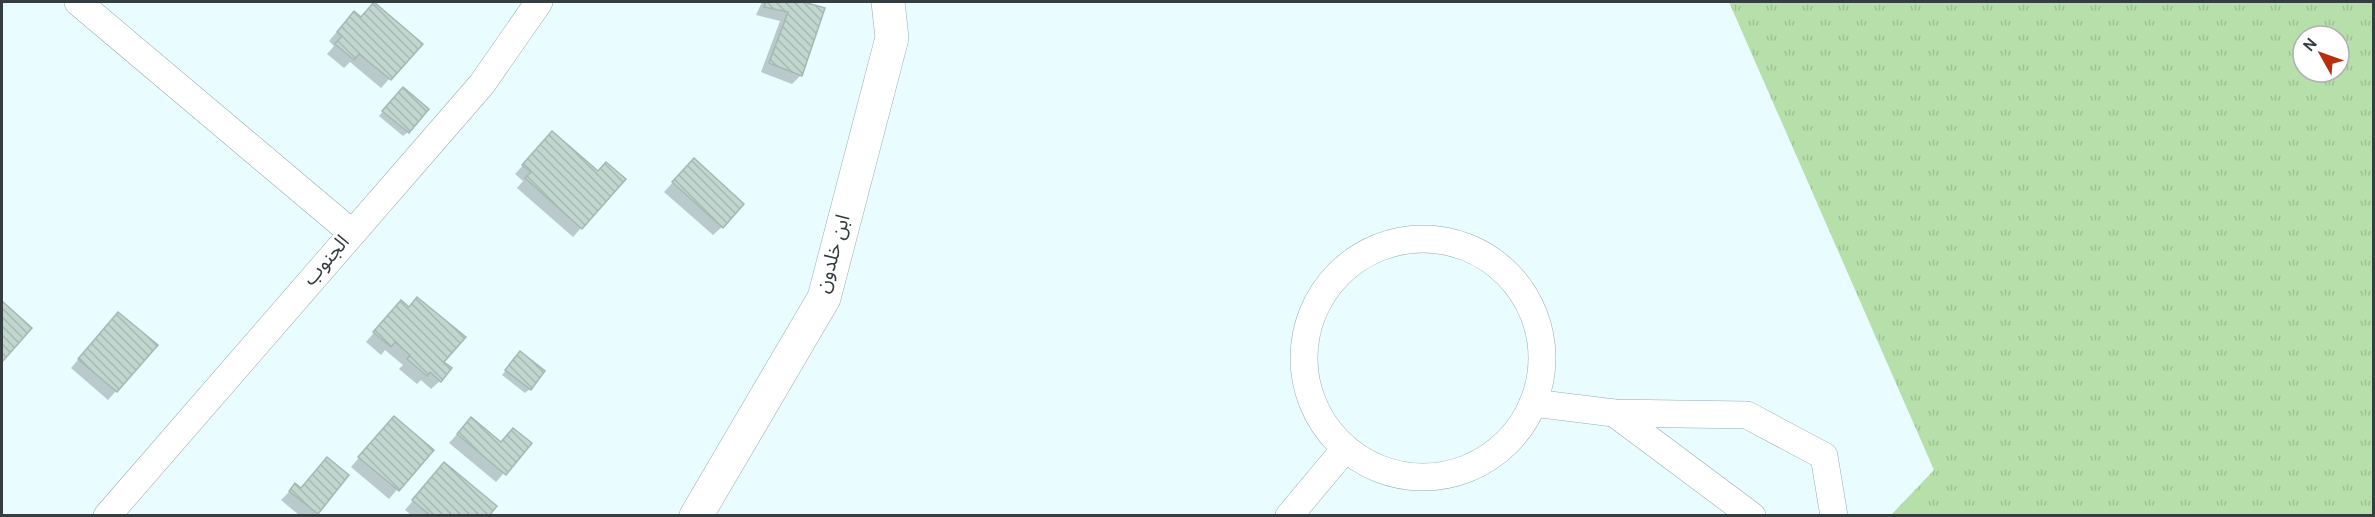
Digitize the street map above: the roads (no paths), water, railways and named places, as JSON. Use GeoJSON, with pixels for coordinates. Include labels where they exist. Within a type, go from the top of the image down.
{"type":"FeatureCollection","features":[{"type":"Feature","properties":{"kind":"street"},"geometry":{"type":"LineString","coordinates":[[78,2],[352,233]]}},
{"type":"Feature","properties":{"kind":"street","name":"الجنوب"},"geometry":{"type":"LineString","coordinates":[[107,516],[482,84],[539,2]]}},
{"type":"Feature","properties":{"kind":"street","name":"ابن خلدون"},"geometry":{"type":"LineString","coordinates":[[696,516],[824,298],[892,38],[888,2]]}},
{"type":"Feature","properties":{"kind":"street"},"geometry":{"type":"LineString","coordinates":[[1421,238],[1462,244],[1498,264],[1525,295],[1539,329],[1542,367],[1533,403],[1514,435],[1485,460],[1451,474],[1413,477],[1377,469],[1345,449],[1318,418],[1304,379],[1305,337],[1318,298],[1345,267],[1381,246],[1421,238]]}},
{"type":"Feature","properties":{"kind":"street"},"geometry":{"type":"LineString","coordinates":[[1533,403],[1614,413],[1747,415],[1824,456],[1834,516]]}},
{"type":"Feature","properties":{"kind":"street"},"geometry":{"type":"LineString","coordinates":[[1614,413],[1752,516]]}},
{"type":"Feature","properties":{"kind":"street"},"geometry":{"type":"LineString","coordinates":[[1289,516],[1345,449]]}}]}
